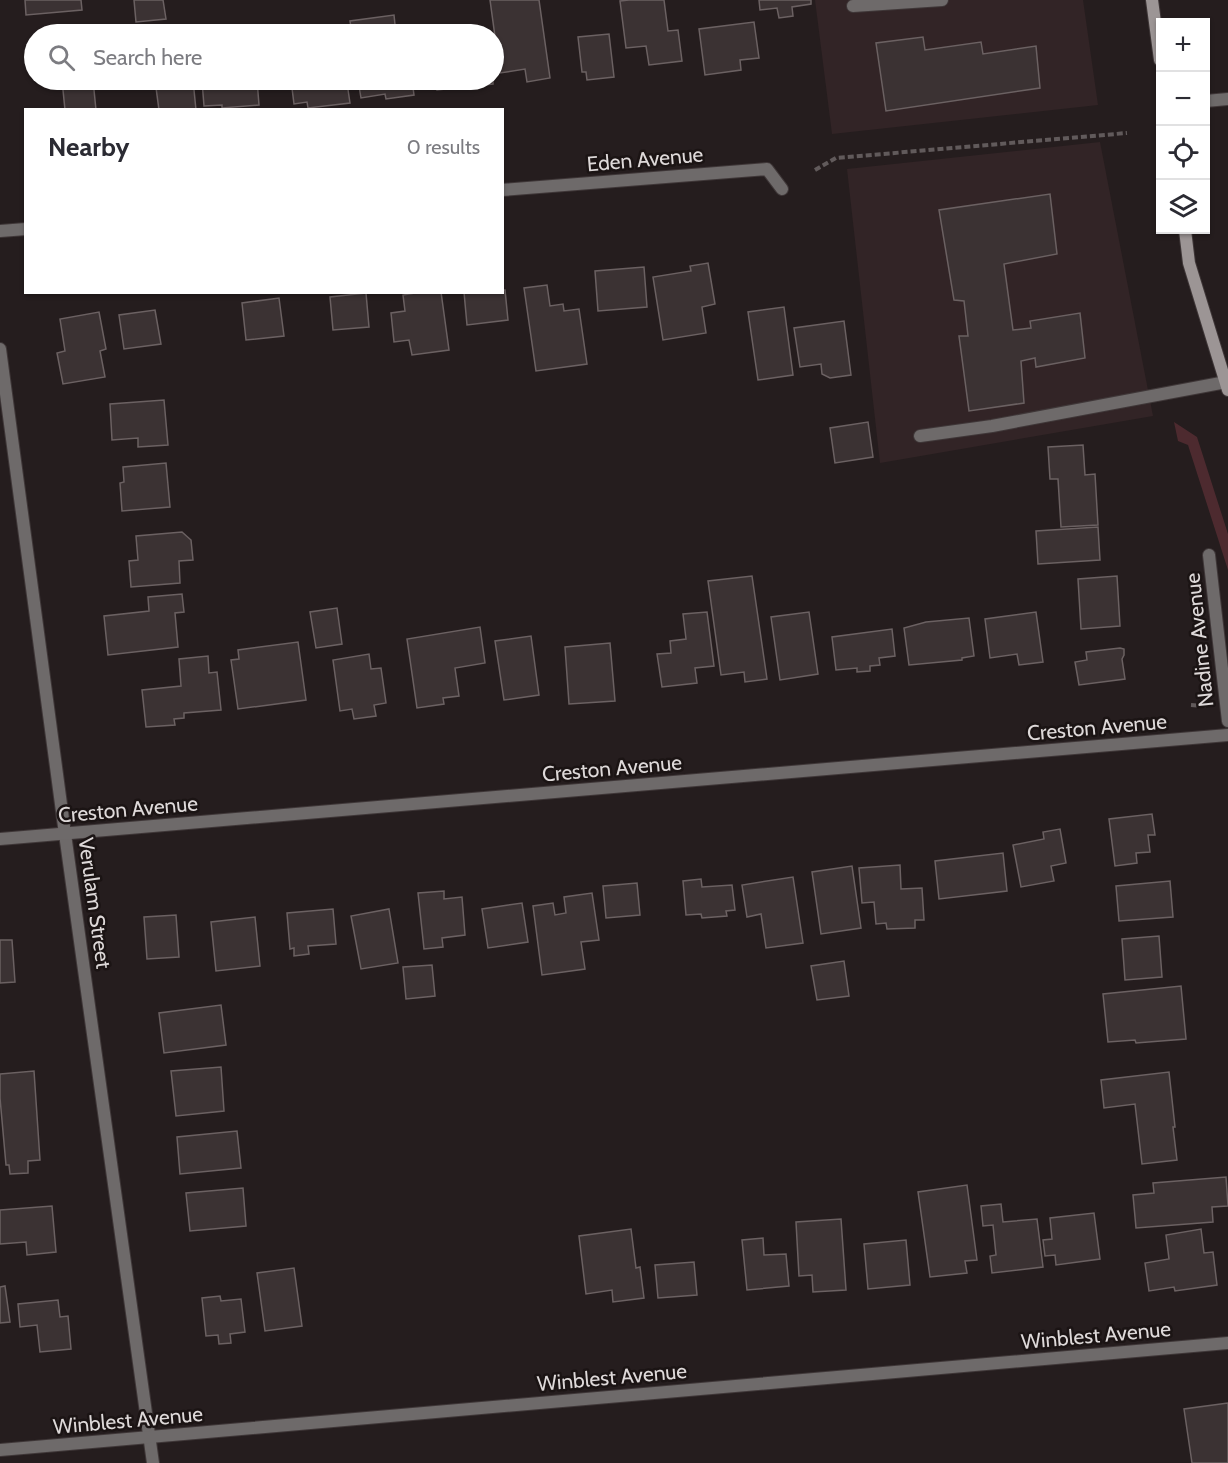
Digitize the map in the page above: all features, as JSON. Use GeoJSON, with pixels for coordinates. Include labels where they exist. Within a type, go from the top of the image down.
{"type":"FeatureCollection","features":[{"type":"Feature","properties":{"kind":"main road"},"geometry":{"type":"LineString","coordinates":[[1152,0],[1156,27]]}},
{"type":"Feature","properties":{"kind":"main road"},"geometry":{"type":"LineString","coordinates":[[1185,234],[1189,263],[1227,386]]}},
{"type":"Feature","properties":{"kind":"street"},"geometry":{"type":"LineString","coordinates":[[853,6],[942,0]]}},
{"type":"Feature","properties":{"kind":"street"},"geometry":{"type":"LineString","coordinates":[[1210,101],[1228,99]]}},
{"type":"Feature","properties":{"kind":"street","name":"Eden Avenue"},"geometry":{"type":"LineString","coordinates":[[504,190],[767,169],[782,189]]}},
{"type":"Feature","properties":{"kind":"street"},"geometry":{"type":"LineString","coordinates":[[0,231],[24,229]]}},
{"type":"Feature","properties":{"kind":"street","name":"Verulam Street"},"geometry":{"type":"LineString","coordinates":[[0,349],[153,1463]]}},
{"type":"Feature","properties":{"kind":"street"},"geometry":{"type":"LineString","coordinates":[[920,436],[1227,386]]}},
{"type":"Feature","properties":{"kind":"street","name":"Nadine Avenue"},"geometry":{"type":"LineString","coordinates":[[1209,555],[1228,721]]}},
{"type":"Feature","properties":{"kind":"street","name":"Creston Avenue"},"geometry":{"type":"LineString","coordinates":[[0,839],[1228,735]]}},
{"type":"Feature","properties":{"kind":"street","name":"Winblest Avenue"},"geometry":{"type":"LineString","coordinates":[[0,1450],[1228,1343]]}},
{"type":"Feature","properties":{"kind":"path"},"geometry":{"type":"LineString","coordinates":[[815,170],[836,158],[1127,133]]}},
{"type":"Feature","properties":{"kind":"shaded area"},"geometry":{"type":"Polygon","coordinates":[[[815,0],[1083,0],[1098,105],[832,134],[815,0]]]}},
{"type":"Feature","properties":{"kind":"shaded area"},"geometry":{"type":"Polygon","coordinates":[[[1100,142],[1153,416],[880,463],[847,169],[1100,142]]]}},
{"type":"Feature","properties":{"kind":"shaded area"},"geometry":{"type":"Polygon","coordinates":[[[1174,422],[1197,437],[1228,534],[1228,570],[1188,445],[1178,441],[1174,422]]]}},
{"type":"Feature","properties":{"kind":"building"},"geometry":{"type":"Polygon","coordinates":[[[25,0],[81,0],[82,10],[26,15],[25,0]]]}},
{"type":"Feature","properties":{"kind":"building"},"geometry":{"type":"Polygon","coordinates":[[[134,0],[163,0],[166,19],[136,22],[134,0]]]}},
{"type":"Feature","properties":{"kind":"building"},"geometry":{"type":"Polygon","coordinates":[[[490,0],[539,0],[550,78],[527,82],[525,69],[504,72],[504,24],[493,24],[490,0]]]}},
{"type":"Feature","properties":{"kind":"building"},"geometry":{"type":"Polygon","coordinates":[[[664,0],[668,31],[678,30],[682,61],[649,65],[646,46],[626,48],[620,1],[664,0]]]}},
{"type":"Feature","properties":{"kind":"building"},"geometry":{"type":"Polygon","coordinates":[[[759,0],[811,0],[811,4],[792,7],[793,16],[779,18],[777,8],[760,10],[759,0]]]}},
{"type":"Feature","properties":{"kind":"building"},"geometry":{"type":"Polygon","coordinates":[[[394,15],[395,24],[350,24],[350,21],[394,15]]]}},
{"type":"Feature","properties":{"kind":"building"},"geometry":{"type":"Polygon","coordinates":[[[754,22],[759,58],[740,60],[741,70],[705,75],[699,29],[754,22]]]}},
{"type":"Feature","properties":{"kind":"building"},"geometry":{"type":"Polygon","coordinates":[[[609,34],[614,77],[587,80],[586,72],[582,72],[578,37],[609,34]]]}},
{"type":"Feature","properties":{"kind":"building"},"geometry":{"type":"Polygon","coordinates":[[[923,37],[925,50],[981,42],[983,54],[1036,46],[1040,88],[886,111],[876,43],[923,37]]]}},
{"type":"Feature","properties":{"kind":"building"},"geometry":{"type":"Polygon","coordinates":[[[63,90],[94,90],[96,108],[65,108],[63,90]]]}},
{"type":"Feature","properties":{"kind":"building"},"geometry":{"type":"Polygon","coordinates":[[[156,90],[194,90],[196,108],[159,108],[156,90]]]}},
{"type":"Feature","properties":{"kind":"building"},"geometry":{"type":"Polygon","coordinates":[[[203,90],[258,90],[259,105],[222,108],[222,105],[204,106],[203,90]]]}},
{"type":"Feature","properties":{"kind":"building"},"geometry":{"type":"Polygon","coordinates":[[[292,90],[348,90],[350,103],[308,108],[307,102],[294,104],[292,90]]]}},
{"type":"Feature","properties":{"kind":"building"},"geometry":{"type":"Polygon","coordinates":[[[360,90],[413,90],[414,95],[386,99],[385,94],[361,98],[360,90]]]}},
{"type":"Feature","properties":{"kind":"building"},"geometry":{"type":"Polygon","coordinates":[[[1050,194],[1057,254],[1004,264],[1013,330],[1031,328],[1030,321],[1080,313],[1085,358],[1036,367],[1035,358],[1021,361],[1024,403],[969,411],[959,336],[968,336],[964,301],[954,300],[939,210],[1050,194]]]}},
{"type":"Feature","properties":{"kind":"building"},"geometry":{"type":"Polygon","coordinates":[[[708,263],[715,304],[702,307],[706,333],[663,340],[653,277],[691,271],[690,266],[708,263]]]}},
{"type":"Feature","properties":{"kind":"building"},"geometry":{"type":"Polygon","coordinates":[[[644,267],[647,307],[598,311],[595,271],[644,267]]]}},
{"type":"Feature","properties":{"kind":"building"},"geometry":{"type":"Polygon","coordinates":[[[547,285],[550,306],[563,304],[564,311],[579,309],[587,364],[536,371],[524,288],[547,285]]]}},
{"type":"Feature","properties":{"kind":"building"},"geometry":{"type":"Polygon","coordinates":[[[505,290],[508,320],[467,325],[464,294],[504,294],[505,290]]]}},
{"type":"Feature","properties":{"kind":"building"},"geometry":{"type":"Polygon","coordinates":[[[366,294],[369,327],[333,330],[330,297],[366,294]]]}},
{"type":"Feature","properties":{"kind":"building"},"geometry":{"type":"Polygon","coordinates":[[[441,294],[449,350],[412,355],[409,340],[394,342],[391,313],[405,311],[403,295],[441,294]]]}},
{"type":"Feature","properties":{"kind":"building"},"geometry":{"type":"Polygon","coordinates":[[[279,298],[284,336],[246,340],[242,303],[279,298]]]}},
{"type":"Feature","properties":{"kind":"building"},"geometry":{"type":"Polygon","coordinates":[[[784,307],[793,375],[758,380],[748,312],[784,307]]]}},
{"type":"Feature","properties":{"kind":"building"},"geometry":{"type":"Polygon","coordinates":[[[155,310],[161,344],[124,349],[119,315],[155,310]]]}},
{"type":"Feature","properties":{"kind":"building"},"geometry":{"type":"Polygon","coordinates":[[[99,312],[106,349],[100,351],[105,377],[63,384],[57,353],[65,351],[60,319],[99,312]]]}},
{"type":"Feature","properties":{"kind":"building"},"geometry":{"type":"Polygon","coordinates":[[[844,321],[851,375],[830,378],[822,374],[821,364],[800,367],[794,328],[844,321]]]}},
{"type":"Feature","properties":{"kind":"building"},"geometry":{"type":"Polygon","coordinates":[[[164,400],[168,445],[138,447],[138,438],[112,440],[110,404],[164,400]]]}},
{"type":"Feature","properties":{"kind":"building"},"geometry":{"type":"Polygon","coordinates":[[[868,422],[873,457],[835,463],[830,428],[868,422]]]}},
{"type":"Feature","properties":{"kind":"building"},"geometry":{"type":"Polygon","coordinates":[[[1083,445],[1085,475],[1095,474],[1098,525],[1061,527],[1058,479],[1050,479],[1048,447],[1083,445]]]}},
{"type":"Feature","properties":{"kind":"building"},"geometry":{"type":"Polygon","coordinates":[[[166,463],[170,507],[122,511],[120,483],[124,482],[123,467],[166,463]]]}},
{"type":"Feature","properties":{"kind":"building"},"geometry":{"type":"Polygon","coordinates":[[[1098,527],[1100,560],[1038,564],[1036,531],[1098,527]]]}},
{"type":"Feature","properties":{"kind":"building"},"geometry":{"type":"Polygon","coordinates":[[[182,532],[191,540],[193,560],[179,561],[180,583],[131,587],[129,561],[138,560],[136,536],[182,532]]]}},
{"type":"Feature","properties":{"kind":"building"},"geometry":{"type":"Polygon","coordinates":[[[752,576],[767,679],[745,682],[744,672],[721,675],[708,581],[752,576]]]}},
{"type":"Feature","properties":{"kind":"building"},"geometry":{"type":"Polygon","coordinates":[[[1117,576],[1120,626],[1081,629],[1078,579],[1117,576]]]}},
{"type":"Feature","properties":{"kind":"building"},"geometry":{"type":"Polygon","coordinates":[[[182,594],[184,612],[175,613],[178,647],[108,655],[104,616],[149,611],[148,597],[182,594]]]}},
{"type":"Feature","properties":{"kind":"building"},"geometry":{"type":"Polygon","coordinates":[[[337,608],[342,644],[316,648],[310,612],[337,608]]]}},
{"type":"Feature","properties":{"kind":"building"},"geometry":{"type":"Polygon","coordinates":[[[707,612],[714,666],[695,668],[697,683],[662,687],[657,654],[671,653],[670,641],[686,639],[683,614],[707,612]]]}},
{"type":"Feature","properties":{"kind":"building"},"geometry":{"type":"Polygon","coordinates":[[[809,612],[818,674],[780,680],[771,617],[809,612]]]}},
{"type":"Feature","properties":{"kind":"building"},"geometry":{"type":"Polygon","coordinates":[[[1036,612],[1043,662],[1019,665],[1017,654],[990,658],[985,619],[1036,612]]]}},
{"type":"Feature","properties":{"kind":"building"},"geometry":{"type":"Polygon","coordinates":[[[969,618],[974,656],[962,658],[962,660],[909,665],[904,628],[926,622],[969,618]]]}},
{"type":"Feature","properties":{"kind":"building"},"geometry":{"type":"Polygon","coordinates":[[[480,627],[485,663],[455,668],[459,696],[443,698],[444,704],[417,708],[407,639],[480,627]]]}},
{"type":"Feature","properties":{"kind":"building"},"geometry":{"type":"Polygon","coordinates":[[[892,629],[895,656],[879,658],[880,665],[870,666],[870,671],[857,672],[857,668],[836,670],[832,637],[892,629]]]}},
{"type":"Feature","properties":{"kind":"building"},"geometry":{"type":"Polygon","coordinates":[[[531,636],[539,695],[504,700],[495,641],[531,636]]]}},
{"type":"Feature","properties":{"kind":"building"},"geometry":{"type":"Polygon","coordinates":[[[298,642],[306,700],[238,709],[231,660],[239,659],[238,650],[298,642]]]}},
{"type":"Feature","properties":{"kind":"building"},"geometry":{"type":"Polygon","coordinates":[[[610,643],[615,701],[569,704],[565,647],[610,643]]]}},
{"type":"Feature","properties":{"kind":"building"},"geometry":{"type":"Polygon","coordinates":[[[1124,649],[1122,659],[1125,679],[1079,685],[1075,662],[1087,660],[1086,652],[1124,649]]]}},
{"type":"Feature","properties":{"kind":"building"},"geometry":{"type":"Polygon","coordinates":[[[369,654],[371,669],[381,668],[386,703],[374,705],[376,716],[354,719],[352,709],[340,711],[333,660],[369,654]]]}},
{"type":"Feature","properties":{"kind":"building"},"geometry":{"type":"Polygon","coordinates":[[[208,656],[209,673],[217,672],[221,710],[184,713],[184,718],[174,719],[175,725],[146,727],[142,690],[181,686],[179,659],[208,656]]]}},
{"type":"Feature","properties":{"kind":"building"},"geometry":{"type":"Polygon","coordinates":[[[1152,814],[1155,835],[1148,835],[1150,852],[1136,853],[1137,863],[1115,866],[1109,819],[1152,814]]]}},
{"type":"Feature","properties":{"kind":"building"},"geometry":{"type":"Polygon","coordinates":[[[1060,829],[1066,863],[1051,866],[1054,881],[1021,887],[1013,845],[1044,839],[1043,832],[1060,829]]]}},
{"type":"Feature","properties":{"kind":"building"},"geometry":{"type":"Polygon","coordinates":[[[1003,853],[1007,891],[939,899],[935,861],[1003,853]]]}},
{"type":"Feature","properties":{"kind":"building"},"geometry":{"type":"Polygon","coordinates":[[[900,865],[901,889],[922,888],[924,920],[915,920],[915,928],[887,929],[886,923],[876,924],[874,902],[862,903],[859,868],[900,865]]]}},
{"type":"Feature","properties":{"kind":"building"},"geometry":{"type":"Polygon","coordinates":[[[852,866],[861,928],[821,934],[812,872],[852,866]]]}},
{"type":"Feature","properties":{"kind":"building"},"geometry":{"type":"Polygon","coordinates":[[[793,877],[803,943],[766,948],[761,914],[747,917],[742,885],[793,877]]]}},
{"type":"Feature","properties":{"kind":"building"},"geometry":{"type":"Polygon","coordinates":[[[701,879],[702,887],[732,885],[735,910],[726,911],[727,916],[702,918],[701,914],[686,915],[683,881],[701,879]]]}},
{"type":"Feature","properties":{"kind":"building"},"geometry":{"type":"Polygon","coordinates":[[[1170,881],[1173,917],[1119,921],[1116,886],[1170,881]]]}},
{"type":"Feature","properties":{"kind":"building"},"geometry":{"type":"Polygon","coordinates":[[[637,883],[640,915],[606,918],[603,886],[637,883]]]}},
{"type":"Feature","properties":{"kind":"building"},"geometry":{"type":"Polygon","coordinates":[[[444,891],[444,899],[462,897],[465,935],[442,938],[443,947],[424,949],[418,893],[444,891]]]}},
{"type":"Feature","properties":{"kind":"building"},"geometry":{"type":"Polygon","coordinates":[[[592,893],[599,940],[581,942],[585,969],[542,975],[533,906],[553,903],[555,915],[566,913],[564,897],[592,893]]]}},
{"type":"Feature","properties":{"kind":"building"},"geometry":{"type":"Polygon","coordinates":[[[522,903],[528,942],[488,948],[482,909],[522,903]]]}},
{"type":"Feature","properties":{"kind":"building"},"geometry":{"type":"Polygon","coordinates":[[[333,909],[336,944],[308,946],[309,954],[294,956],[294,948],[290,949],[287,913],[333,909]]]}},
{"type":"Feature","properties":{"kind":"building"},"geometry":{"type":"Polygon","coordinates":[[[389,909],[398,963],[361,969],[351,916],[389,909]]]}},
{"type":"Feature","properties":{"kind":"building"},"geometry":{"type":"Polygon","coordinates":[[[176,915],[179,957],[147,959],[144,917],[176,915]]]}},
{"type":"Feature","properties":{"kind":"building"},"geometry":{"type":"Polygon","coordinates":[[[255,917],[260,966],[216,971],[211,922],[255,917]]]}},
{"type":"Feature","properties":{"kind":"building"},"geometry":{"type":"Polygon","coordinates":[[[1159,936],[1162,977],[1125,980],[1122,939],[1159,936]]]}},
{"type":"Feature","properties":{"kind":"building"},"geometry":{"type":"Polygon","coordinates":[[[0,940],[12,940],[15,982],[0,983],[0,940]]]}},
{"type":"Feature","properties":{"kind":"building"},"geometry":{"type":"Polygon","coordinates":[[[844,961],[849,996],[817,1000],[811,966],[844,961]]]}},
{"type":"Feature","properties":{"kind":"building"},"geometry":{"type":"Polygon","coordinates":[[[432,965],[435,996],[406,999],[403,967],[432,965]]]}},
{"type":"Feature","properties":{"kind":"building"},"geometry":{"type":"Polygon","coordinates":[[[1181,986],[1186,1039],[1136,1043],[1135,1040],[1108,1042],[1103,994],[1181,986]]]}},
{"type":"Feature","properties":{"kind":"building"},"geometry":{"type":"Polygon","coordinates":[[[221,1005],[226,1045],[164,1053],[159,1013],[221,1005]]]}},
{"type":"Feature","properties":{"kind":"building"},"geometry":{"type":"Polygon","coordinates":[[[221,1067],[224,1111],[176,1116],[171,1071],[221,1067]]]}},
{"type":"Feature","properties":{"kind":"building"},"geometry":{"type":"Polygon","coordinates":[[[34,1071],[40,1160],[28,1161],[28,1173],[10,1174],[9,1165],[6,1165],[0,1074],[34,1071]]]}},
{"type":"Feature","properties":{"kind":"building"},"geometry":{"type":"Polygon","coordinates":[[[1169,1072],[1177,1160],[1142,1164],[1135,1104],[1104,1108],[1101,1080],[1169,1072]]]}},
{"type":"Feature","properties":{"kind":"building"},"geometry":{"type":"Polygon","coordinates":[[[237,1131],[241,1168],[180,1174],[177,1137],[237,1131]]]}},
{"type":"Feature","properties":{"kind":"building"},"geometry":{"type":"Polygon","coordinates":[[[1226,1177],[1228,1206],[1212,1207],[1213,1222],[1136,1228],[1133,1195],[1154,1193],[1153,1183],[1226,1177]]]}},
{"type":"Feature","properties":{"kind":"building"},"geometry":{"type":"Polygon","coordinates":[[[967,1185],[977,1260],[965,1261],[967,1273],[930,1277],[918,1192],[967,1185]]]}},
{"type":"Feature","properties":{"kind":"building"},"geometry":{"type":"Polygon","coordinates":[[[243,1188],[246,1226],[190,1231],[186,1193],[243,1188]]]}},
{"type":"Feature","properties":{"kind":"building"},"geometry":{"type":"Polygon","coordinates":[[[1001,1204],[1003,1222],[1037,1219],[1043,1267],[992,1273],[990,1256],[996,1255],[993,1225],[983,1226],[981,1206],[1001,1204]]]}},
{"type":"Feature","properties":{"kind":"building"},"geometry":{"type":"Polygon","coordinates":[[[52,1206],[56,1252],[27,1255],[26,1242],[0,1244],[0,1210],[52,1206]]]}},
{"type":"Feature","properties":{"kind":"building"},"geometry":{"type":"Polygon","coordinates":[[[1094,1213],[1100,1259],[1056,1265],[1055,1255],[1045,1256],[1043,1240],[1052,1239],[1050,1218],[1094,1213]]]}},
{"type":"Feature","properties":{"kind":"building"},"geometry":{"type":"Polygon","coordinates":[[[841,1219],[846,1290],[813,1292],[812,1275],[799,1276],[796,1222],[841,1219]]]}},
{"type":"Feature","properties":{"kind":"building"},"geometry":{"type":"Polygon","coordinates":[[[631,1229],[636,1268],[640,1267],[644,1298],[613,1302],[612,1290],[586,1294],[579,1236],[631,1229]]]}},
{"type":"Feature","properties":{"kind":"building"},"geometry":{"type":"Polygon","coordinates":[[[1201,1229],[1204,1253],[1213,1252],[1217,1285],[1175,1291],[1174,1287],[1149,1291],[1145,1263],[1169,1259],[1166,1235],[1201,1229]]]}},
{"type":"Feature","properties":{"kind":"building"},"geometry":{"type":"Polygon","coordinates":[[[763,1238],[764,1255],[786,1254],[789,1286],[747,1290],[742,1240],[763,1238]]]}},
{"type":"Feature","properties":{"kind":"building"},"geometry":{"type":"Polygon","coordinates":[[[906,1240],[910,1285],[868,1289],[864,1244],[906,1240]]]}},
{"type":"Feature","properties":{"kind":"building"},"geometry":{"type":"Polygon","coordinates":[[[694,1262],[697,1295],[658,1298],[655,1265],[694,1262]]]}},
{"type":"Feature","properties":{"kind":"building"},"geometry":{"type":"Polygon","coordinates":[[[294,1268],[302,1326],[265,1331],[257,1273],[294,1268]]]}},
{"type":"Feature","properties":{"kind":"building"},"geometry":{"type":"Polygon","coordinates":[[[5,1286],[10,1322],[0,1323],[0,1287],[5,1286]]]}},
{"type":"Feature","properties":{"kind":"building"},"geometry":{"type":"Polygon","coordinates":[[[220,1296],[221,1301],[241,1299],[245,1332],[230,1334],[231,1343],[219,1344],[218,1335],[206,1336],[202,1298],[220,1296]]]}},
{"type":"Feature","properties":{"kind":"building"},"geometry":{"type":"Polygon","coordinates":[[[58,1300],[60,1317],[68,1316],[71,1349],[40,1352],[37,1325],[20,1327],[18,1304],[58,1300]]]}},
{"type":"Feature","properties":{"kind":"building"},"geometry":{"type":"Polygon","coordinates":[[[1228,1403],[1228,1463],[1192,1463],[1184,1409],[1228,1403]]]}}]}
